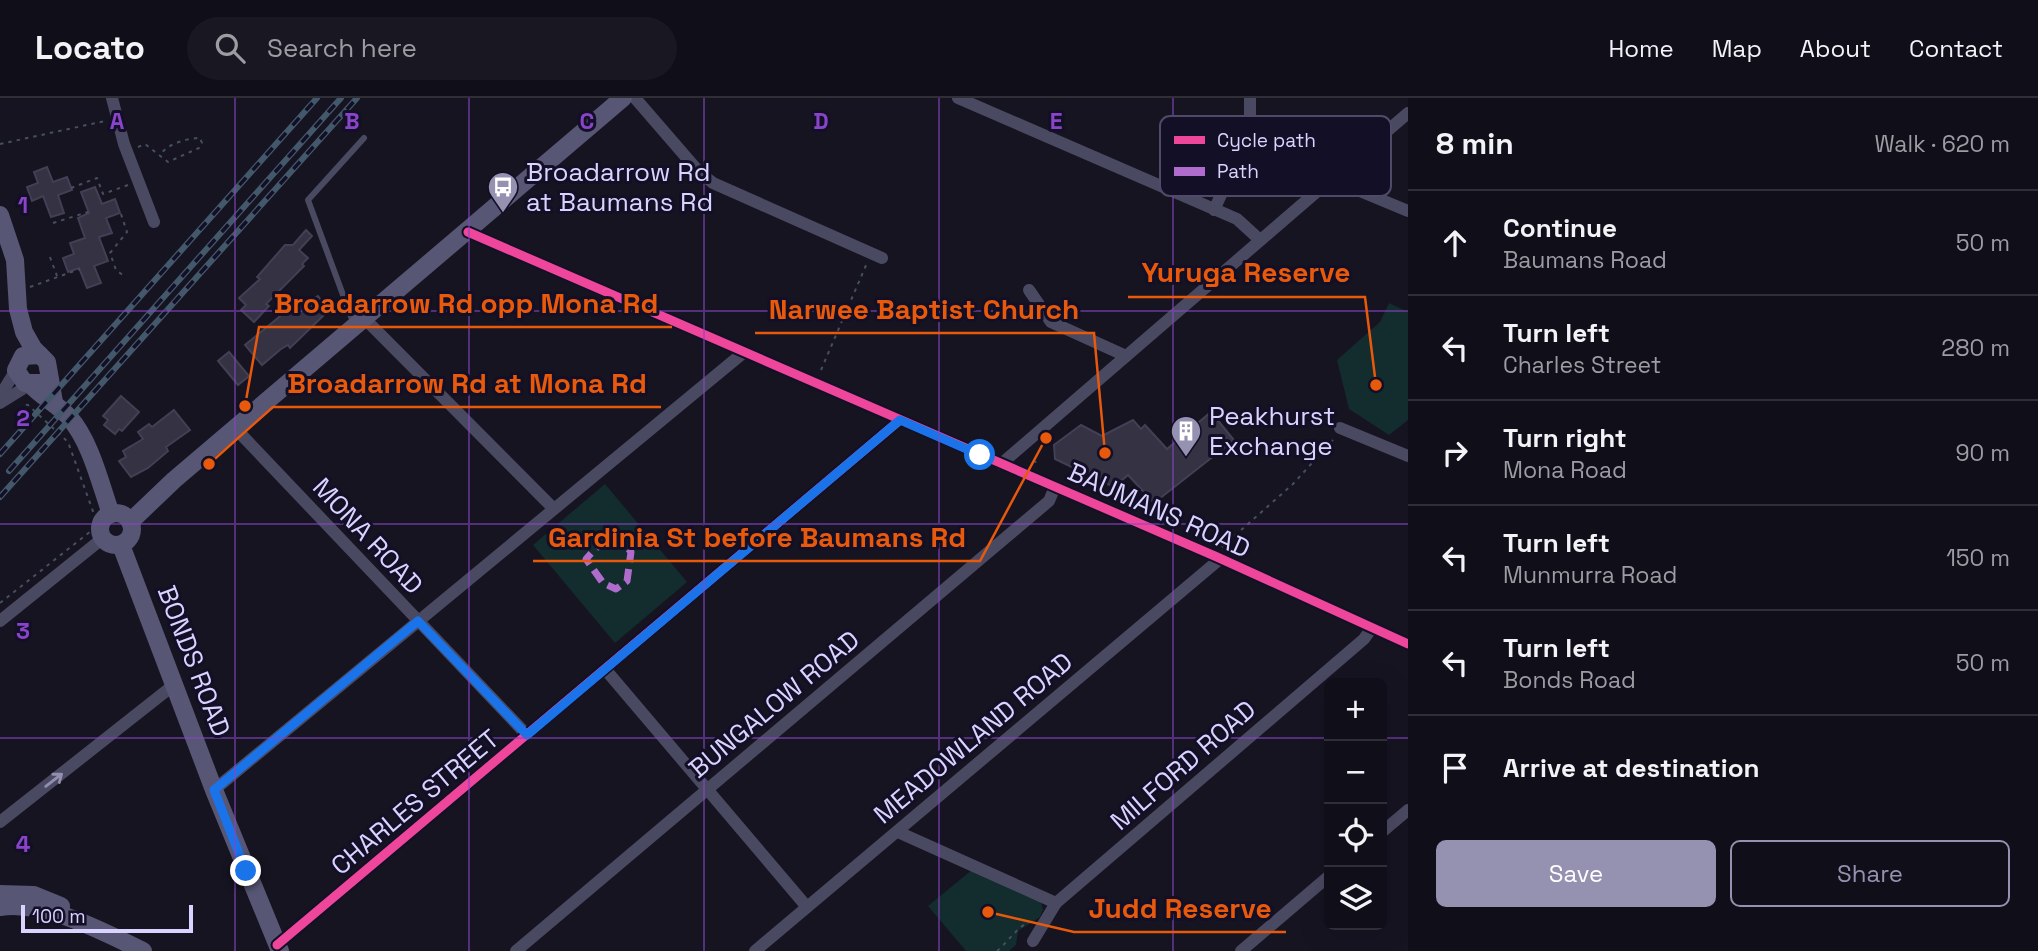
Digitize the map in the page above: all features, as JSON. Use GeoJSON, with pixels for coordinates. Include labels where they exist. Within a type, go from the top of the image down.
{"type":"FeatureCollection","features":[{"type":"Feature","properties":{"kind":"main road"},"geometry":{"type":"LineString","coordinates":[[130,522],[235,428],[623,98]]}},
{"type":"Feature","properties":{"kind":"main road"},"geometry":{"type":"LineString","coordinates":[[0,215],[15,260],[18,309],[26,337],[48,365],[47,375],[54,402],[81,435],[111,514]]}},
{"type":"Feature","properties":{"kind":"main road"},"geometry":{"type":"LineString","coordinates":[[18,309],[15,326],[16,369],[21,381],[54,402]]}},
{"type":"Feature","properties":{"kind":"main road"},"geometry":{"type":"LineString","coordinates":[[16,369],[26,354],[40,355]]}},
{"type":"Feature","properties":{"kind":"main road"},"geometry":{"type":"LineString","coordinates":[[30,385],[41,383],[47,375]]}},
{"type":"Feature","properties":{"kind":"main road"},"geometry":{"type":"LineString","coordinates":[[111,514],[122,514],[130,522],[131,535],[121,545],[111,545],[103,538],[101,524],[111,514]]}},
{"type":"Feature","properties":{"kind":"main road","name":"BONDS ROAD"},"geometry":{"type":"LineString","coordinates":[[121,545],[214,790],[279,948]]}},
{"type":"Feature","properties":{"kind":"main road"},"geometry":{"type":"LineString","coordinates":[[0,894],[34,895],[62,907],[70,916],[143,951]]}},
{"type":"Feature","properties":{"kind":"main road"},"geometry":{"type":"LineString","coordinates":[[0,907],[22,906],[56,916],[70,916]]}},
{"type":"Feature","properties":{"kind":"street"},"geometry":{"type":"LineString","coordinates":[[112,98],[127,151],[154,222]]}},
{"type":"Feature","properties":{"kind":"street"},"geometry":{"type":"LineString","coordinates":[[635,98],[699,172],[713,183],[876,256]]}},
{"type":"Feature","properties":{"kind":"street"},"geometry":{"type":"LineString","coordinates":[[958,98],[1160,186]]}},
{"type":"Feature","properties":{"kind":"street"},"geometry":{"type":"LineString","coordinates":[[1250,98],[1250,116]]}},
{"type":"Feature","properties":{"kind":"street"},"geometry":{"type":"LineString","coordinates":[[1391,128],[1408,113]]}},
{"type":"Feature","properties":{"kind":"street"},"geometry":{"type":"LineString","coordinates":[[1182,196],[1237,219],[1260,240]]}},
{"type":"Feature","properties":{"kind":"street"},"geometry":{"type":"LineString","coordinates":[[1214,210],[1220,196]]}},
{"type":"Feature","properties":{"kind":"street"},"geometry":{"type":"LineString","coordinates":[[1001,464],[1311,196]]}},
{"type":"Feature","properties":{"kind":"street"},"geometry":{"type":"LineString","coordinates":[[1372,196],[1408,211]]}},
{"type":"Feature","properties":{"kind":"street","name":"BAUMANS ROAD"},"geometry":{"type":"LineString","coordinates":[[468,232],[1219,558],[1408,644]]}},
{"type":"Feature","properties":{"kind":"street"},"geometry":{"type":"LineString","coordinates":[[1029,290],[1051,322],[1126,356]]}},
{"type":"Feature","properties":{"kind":"street"},"geometry":{"type":"LineString","coordinates":[[360,324],[554,508]]}},
{"type":"Feature","properties":{"kind":"street"},"geometry":{"type":"LineString","coordinates":[[214,790],[743,353]]}},
{"type":"Feature","properties":{"kind":"street"},"geometry":{"type":"LineString","coordinates":[[3,398],[16,369]]}},
{"type":"Feature","properties":{"kind":"street"},"geometry":{"type":"LineString","coordinates":[[3,398],[30,385]]}},
{"type":"Feature","properties":{"kind":"street","name":"CHARLES STREET"},"geometry":{"type":"LineString","coordinates":[[279,948],[900,420]]}},
{"type":"Feature","properties":{"kind":"street","name":"MONA ROAD"},"geometry":{"type":"LineString","coordinates":[[235,428],[527,735]]}},
{"type":"Feature","properties":{"kind":"street"},"geometry":{"type":"LineString","coordinates":[[1340,428],[1408,456]]}},
{"type":"Feature","properties":{"kind":"street","name":"BUNGALOW ROAD"},"geometry":{"type":"LineString","coordinates":[[516,951],[1049,501],[1055,487]]}},
{"type":"Feature","properties":{"kind":"street"},"geometry":{"type":"LineString","coordinates":[[0,621],[103,538]]}},
{"type":"Feature","properties":{"kind":"street","name":"MEADOWLAND ROAD"},"geometry":{"type":"LineString","coordinates":[[755,951],[1219,558]]}},
{"type":"Feature","properties":{"kind":"street","name":"MILFORD ROAD"},"geometry":{"type":"LineString","coordinates":[[1032,940],[1056,903],[1364,639],[1371,629]]}},
{"type":"Feature","properties":{"kind":"street"},"geometry":{"type":"LineString","coordinates":[[605,669],[807,907]]}},
{"type":"Feature","properties":{"kind":"street"},"geometry":{"type":"LineString","coordinates":[[0,822],[174,684]]}},
{"type":"Feature","properties":{"kind":"street"},"geometry":{"type":"LineString","coordinates":[[1387,828],[1408,810]]}},
{"type":"Feature","properties":{"kind":"street"},"geometry":{"type":"LineString","coordinates":[[898,832],[1056,903]]}},
{"type":"Feature","properties":{"kind":"street"},"geometry":{"type":"LineString","coordinates":[[1241,951],[1324,880]]}},
{"type":"Feature","properties":{"kind":"lane"},"geometry":{"type":"LineString","coordinates":[[360,324],[307,200],[364,138]]}},
{"type":"Feature","properties":{"kind":"path"},"geometry":{"type":"LineString","coordinates":[[0,145],[117,118]]}},
{"type":"Feature","properties":{"kind":"path"},"geometry":{"type":"LineString","coordinates":[[127,151],[145,144],[168,162],[199,148],[202,143],[200,138],[191,138],[165,148],[161,154]]}},
{"type":"Feature","properties":{"kind":"path"},"geometry":{"type":"LineString","coordinates":[[71,188],[97,178],[103,194],[139,181]]}},
{"type":"Feature","properties":{"kind":"path"},"geometry":{"type":"LineString","coordinates":[[53,223],[88,212]]}},
{"type":"Feature","properties":{"kind":"path"},"geometry":{"type":"LineString","coordinates":[[121,214],[127,232],[110,253],[116,270],[124,276]]}},
{"type":"Feature","properties":{"kind":"path"},"geometry":{"type":"LineString","coordinates":[[815,384],[876,256]]}},
{"type":"Feature","properties":{"kind":"path"},"geometry":{"type":"LineString","coordinates":[[50,257],[58,277]]}},
{"type":"Feature","properties":{"kind":"path"},"geometry":{"type":"LineString","coordinates":[[29,287],[80,269]]}},
{"type":"Feature","properties":{"kind":"path"},"geometry":{"type":"LineString","coordinates":[[114,275],[116,270]]}},
{"type":"Feature","properties":{"kind":"path"},"geometry":{"type":"LineString","coordinates":[[0,603],[91,531],[95,517],[68,442],[28,405],[3,398]]}},
{"type":"Feature","properties":{"kind":"path"},"geometry":{"type":"LineString","coordinates":[[1219,558],[1223,544],[1293,484],[1329,446],[1340,428]]}},
{"type":"Feature","properties":{"kind":"path"},"geometry":{"type":"LineString","coordinates":[[1033,461],[1039,463]]}},
{"type":"Feature","properties":{"kind":"path"},"geometry":{"type":"LineString","coordinates":[[997,951],[1020,926],[1035,919]]}},
{"type":"Feature","properties":{"kind":"green space"},"geometry":{"type":"Polygon","coordinates":[[[1389,303],[1408,312],[1408,420],[1389,435],[1349,409],[1337,360],[1380,322],[1389,303]]]}},
{"type":"Feature","properties":{"kind":"green space"},"geometry":{"type":"Polygon","coordinates":[[[605,484],[687,582],[615,643],[533,545],[605,484]]]}},
{"type":"Feature","properties":{"kind":"green space"},"geometry":{"type":"Polygon","coordinates":[[[973,869],[1041,901],[1043,910],[1040,917],[1018,931],[1016,945],[1009,951],[966,951],[928,906],[973,869]]]}},
{"type":"Feature","properties":{"kind":"building"},"geometry":{"type":"Polygon","coordinates":[[[47,167],[53,182],[67,177],[72,190],[58,195],[64,213],[51,217],[43,196],[32,201],[27,187],[38,183],[34,172],[47,167]]]}},
{"type":"Feature","properties":{"kind":"building"},"geometry":{"type":"Polygon","coordinates":[[[95,187],[102,204],[115,199],[120,213],[106,218],[112,233],[99,237],[108,261],[94,266],[101,283],[87,288],[79,268],[68,272],[63,258],[74,254],[70,243],[85,238],[78,218],[89,213],[81,192],[95,187]]]}},
{"type":"Feature","properties":{"kind":"building"},"geometry":{"type":"Polygon","coordinates":[[[306,230],[312,236],[299,250],[308,258],[302,264],[304,266],[266,304],[269,306],[254,322],[241,310],[246,305],[239,298],[260,279],[257,277],[285,245],[293,245],[306,230]]]}},
{"type":"Feature","properties":{"kind":"building"},"geometry":{"type":"Polygon","coordinates":[[[318,296],[328,311],[290,348],[288,345],[281,349],[262,365],[245,345],[301,299],[305,303],[318,296]]]}},
{"type":"Feature","properties":{"kind":"building"},"geometry":{"type":"Polygon","coordinates":[[[229,352],[249,376],[238,385],[218,361],[229,352]]]}},
{"type":"Feature","properties":{"kind":"building"},"geometry":{"type":"Polygon","coordinates":[[[121,396],[139,412],[122,431],[119,429],[115,434],[104,425],[108,420],[103,416],[121,396]]]}},
{"type":"Feature","properties":{"kind":"building"},"geometry":{"type":"Polygon","coordinates":[[[174,410],[190,430],[166,447],[168,451],[148,468],[131,477],[119,461],[126,457],[123,451],[143,439],[138,432],[149,424],[152,427],[174,410]]]}},
{"type":"Feature","properties":{"kind":"building"},"geometry":{"type":"Polygon","coordinates":[[[1211,412],[1234,440],[1154,503],[1128,475],[1114,487],[1055,459],[1054,445],[1081,425],[1102,436],[1133,420],[1141,429],[1145,425],[1167,449],[1211,412]]]}},
{"type":"Feature","properties":{"kind":"railway"},"geometry":{"type":"LineString","coordinates":[[0,454],[317,98]]}},
{"type":"Feature","properties":{"kind":"railway"},"geometry":{"type":"LineString","coordinates":[[9,471],[341,98]]}},
{"type":"Feature","properties":{"kind":"railway"},"geometry":{"type":"LineString","coordinates":[[0,497],[357,98]]}},
{"type":"Feature","properties":{"kind":"marked path"},"geometry":{"type":"LineString","coordinates":[[615,533],[631,552],[627,581],[616,589],[603,583],[586,559],[598,546],[607,544],[615,533]]}},
{"type":"Feature","properties":{"kind":"cycle path"},"geometry":{"type":"LineString","coordinates":[[468,232],[1217,557],[1408,644]]}},
{"type":"Feature","properties":{"kind":"cycle path"},"geometry":{"type":"LineString","coordinates":[[277,945],[900,420]]}},
{"type":"Feature","properties":{"kind":"place","name":"Broadarrow Rd at Baumans Rd"},"geometry":{"type":"Point","coordinates":[503,214]}},
{"type":"Feature","properties":{"kind":"place","name":"Yuruga Reserve"},"geometry":{"type":"Point","coordinates":[1376,385]}},
{"type":"Feature","properties":{"kind":"place","name":"Broadarrow Rd opp Mona Rd"},"geometry":{"type":"Point","coordinates":[245,406]}},
{"type":"Feature","properties":{"kind":"place","name":"Gardinia St before Baumans Rd"},"geometry":{"type":"Point","coordinates":[1046,438]}},
{"type":"Feature","properties":{"kind":"place","name":"Narwee Baptist Church"},"geometry":{"type":"Point","coordinates":[1105,453]}},
{"type":"Feature","properties":{"kind":"place","name":"Peakhurst Exchange"},"geometry":{"type":"Point","coordinates":[1186,458]}},
{"type":"Feature","properties":{"kind":"place","name":"Broadarrow Rd at Mona Rd"},"geometry":{"type":"Point","coordinates":[209,464]}},
{"type":"Feature","properties":{"kind":"place","name":"Judd Reserve"},"geometry":{"type":"Point","coordinates":[988,912]}},
{"type":"Feature","properties":{"kind":"route"},"geometry":{"type":"LineString","coordinates":[[246,871],[214,790],[418,621],[527,735],[900,420],[980,455]]}}]}
